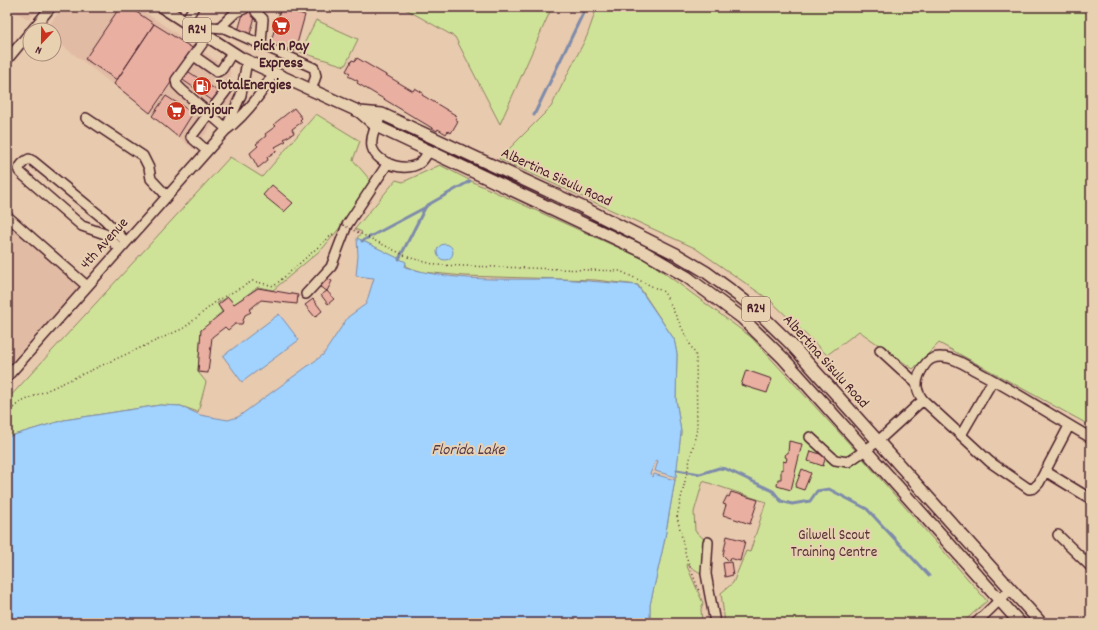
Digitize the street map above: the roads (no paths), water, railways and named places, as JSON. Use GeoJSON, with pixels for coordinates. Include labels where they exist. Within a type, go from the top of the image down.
{"type":"FeatureCollection","features":[{"type":"Feature","properties":{"kind":"main road","name":"Albertina Sisulu Road"},"geometry":{"type":"LineString","coordinates":[[162,7],[232,53],[247,61],[360,112],[376,126],[644,252],[687,277],[719,300],[763,338],[1020,623]]}},
{"type":"Feature","properties":{"kind":"main road","name":"Albertina Sisulu Road"},"geometry":{"type":"LineString","coordinates":[[360,112],[382,114],[636,233],[706,272],[754,308],[771,323],[1041,623]]}},
{"type":"Feature","properties":{"kind":"street"},"geometry":{"type":"LineString","coordinates":[[38,22],[51,7]]}},
{"type":"Feature","properties":{"kind":"street"},"geometry":{"type":"LineString","coordinates":[[185,22],[194,7]]}},
{"type":"Feature","properties":{"kind":"street"},"geometry":{"type":"LineString","coordinates":[[226,130],[177,85],[176,80],[194,56],[203,34],[220,27],[236,12],[244,8]]}},
{"type":"Feature","properties":{"kind":"street"},"geometry":{"type":"LineString","coordinates":[[256,12],[263,19],[261,43]]}},
{"type":"Feature","properties":{"kind":"street"},"geometry":{"type":"LineString","coordinates":[[220,27],[261,43],[314,68],[316,76],[311,90]]}},
{"type":"Feature","properties":{"kind":"street"},"geometry":{"type":"LineString","coordinates":[[7,60],[22,42]]}},
{"type":"Feature","properties":{"kind":"street"},"geometry":{"type":"LineString","coordinates":[[194,56],[217,72],[222,69],[232,53]]}},
{"type":"Feature","properties":{"kind":"street","name":"4th Avenue"},"geometry":{"type":"LineString","coordinates":[[226,130],[241,95],[247,61]]}},
{"type":"Feature","properties":{"kind":"street","name":"4th Avenue"},"geometry":{"type":"LineString","coordinates":[[7,377],[207,151],[226,130],[246,112],[273,74]]}},
{"type":"Feature","properties":{"kind":"street"},"geometry":{"type":"LineString","coordinates":[[207,151],[191,137],[229,87]]}},
{"type":"Feature","properties":{"kind":"street"},"geometry":{"type":"LineString","coordinates":[[382,114],[372,138],[372,146],[380,157],[388,163],[402,168],[414,166],[422,161],[429,150]]}},
{"type":"Feature","properties":{"kind":"street"},"geometry":{"type":"LineString","coordinates":[[86,118],[143,156],[149,168],[151,179],[167,196]]}},
{"type":"Feature","properties":{"kind":"street"},"geometry":{"type":"LineString","coordinates":[[28,159],[33,161],[104,218],[123,245],[105,234],[82,226],[23,175],[19,168],[28,159]]}},
{"type":"Feature","properties":{"kind":"street"},"geometry":{"type":"LineString","coordinates":[[306,294],[331,267],[347,225],[388,163]]}},
{"type":"Feature","properties":{"kind":"street"},"geometry":{"type":"LineString","coordinates":[[9,220],[87,286]]}},
{"type":"Feature","properties":{"kind":"street"},"geometry":{"type":"LineString","coordinates":[[880,350],[917,384]]}},
{"type":"Feature","properties":{"kind":"street"},"geometry":{"type":"LineString","coordinates":[[1069,426],[1036,487],[1031,489],[1026,488],[990,462],[923,400],[918,393],[917,384],[926,362],[934,357],[940,356],[960,362],[1091,438]]}},
{"type":"Feature","properties":{"kind":"street"},"geometry":{"type":"LineString","coordinates":[[960,435],[993,380]]}},
{"type":"Feature","properties":{"kind":"street"},"geometry":{"type":"LineString","coordinates":[[810,437],[839,462],[853,460],[878,442],[923,400]]}},
{"type":"Feature","properties":{"kind":"street"},"geometry":{"type":"LineString","coordinates":[[1045,471],[1091,499]]}},
{"type":"Feature","properties":{"kind":"street"},"geometry":{"type":"LineString","coordinates":[[1058,535],[1091,567]]}},
{"type":"Feature","properties":{"kind":"street"},"geometry":{"type":"LineString","coordinates":[[708,542],[706,574],[715,623]]}},
{"type":"Feature","properties":{"kind":"street"},"geometry":{"type":"LineString","coordinates":[[976,623],[1011,590]]}},
{"type":"Feature","properties":{"kind":"water","name":"Florida Lake"},"geometry":{"type":"Polygon","coordinates":[[[357,238],[406,262],[405,267],[423,272],[479,279],[565,279],[637,285],[674,339],[677,354],[676,399],[681,432],[676,477],[655,471],[658,461],[656,460],[650,474],[653,477],[654,474],[675,480],[664,543],[650,605],[650,623],[7,623],[7,437],[64,420],[160,405],[181,406],[200,415],[228,420],[238,417],[323,355],[348,317],[366,304],[374,278],[356,276],[358,256],[357,238]]]}},
{"type":"Feature","properties":{"kind":"water"},"geometry":{"type":"Polygon","coordinates":[[[445,244],[452,249],[453,252],[448,259],[445,260],[438,255],[437,252],[442,245],[445,244]]]}},
{"type":"Feature","properties":{"kind":"water"},"geometry":{"type":"Polygon","coordinates":[[[279,314],[299,340],[242,382],[223,356],[279,314]]]}},
{"type":"Feature","properties":{"kind":"waterway"},"geometry":{"type":"LineString","coordinates":[[534,115],[586,7]]}},
{"type":"Feature","properties":{"kind":"waterway"},"geometry":{"type":"LineString","coordinates":[[399,259],[426,206],[470,181]]}},
{"type":"Feature","properties":{"kind":"waterway"},"geometry":{"type":"LineString","coordinates":[[362,241],[426,207]]}},
{"type":"Feature","properties":{"kind":"waterway"},"geometry":{"type":"LineString","coordinates":[[677,470],[700,474],[719,468],[726,469],[773,491],[781,501],[792,504],[810,501],[817,491],[829,489],[867,509],[929,576]]}},
{"type":"Feature","properties":{"kind":"place","name":"Pick n Pay Express"},"geometry":{"type":"Point","coordinates":[281,26]}},
{"type":"Feature","properties":{"kind":"place","name":"TotalEnergies"},"geometry":{"type":"Point","coordinates":[202,86]}},
{"type":"Feature","properties":{"kind":"place","name":"Bonjour"},"geometry":{"type":"Point","coordinates":[176,111]}},
{"type":"Feature","properties":{"kind":"park label","name":"Gilwell Scout Training Centre"},"geometry":{"type":"Point","coordinates":[834,544]}}]}
